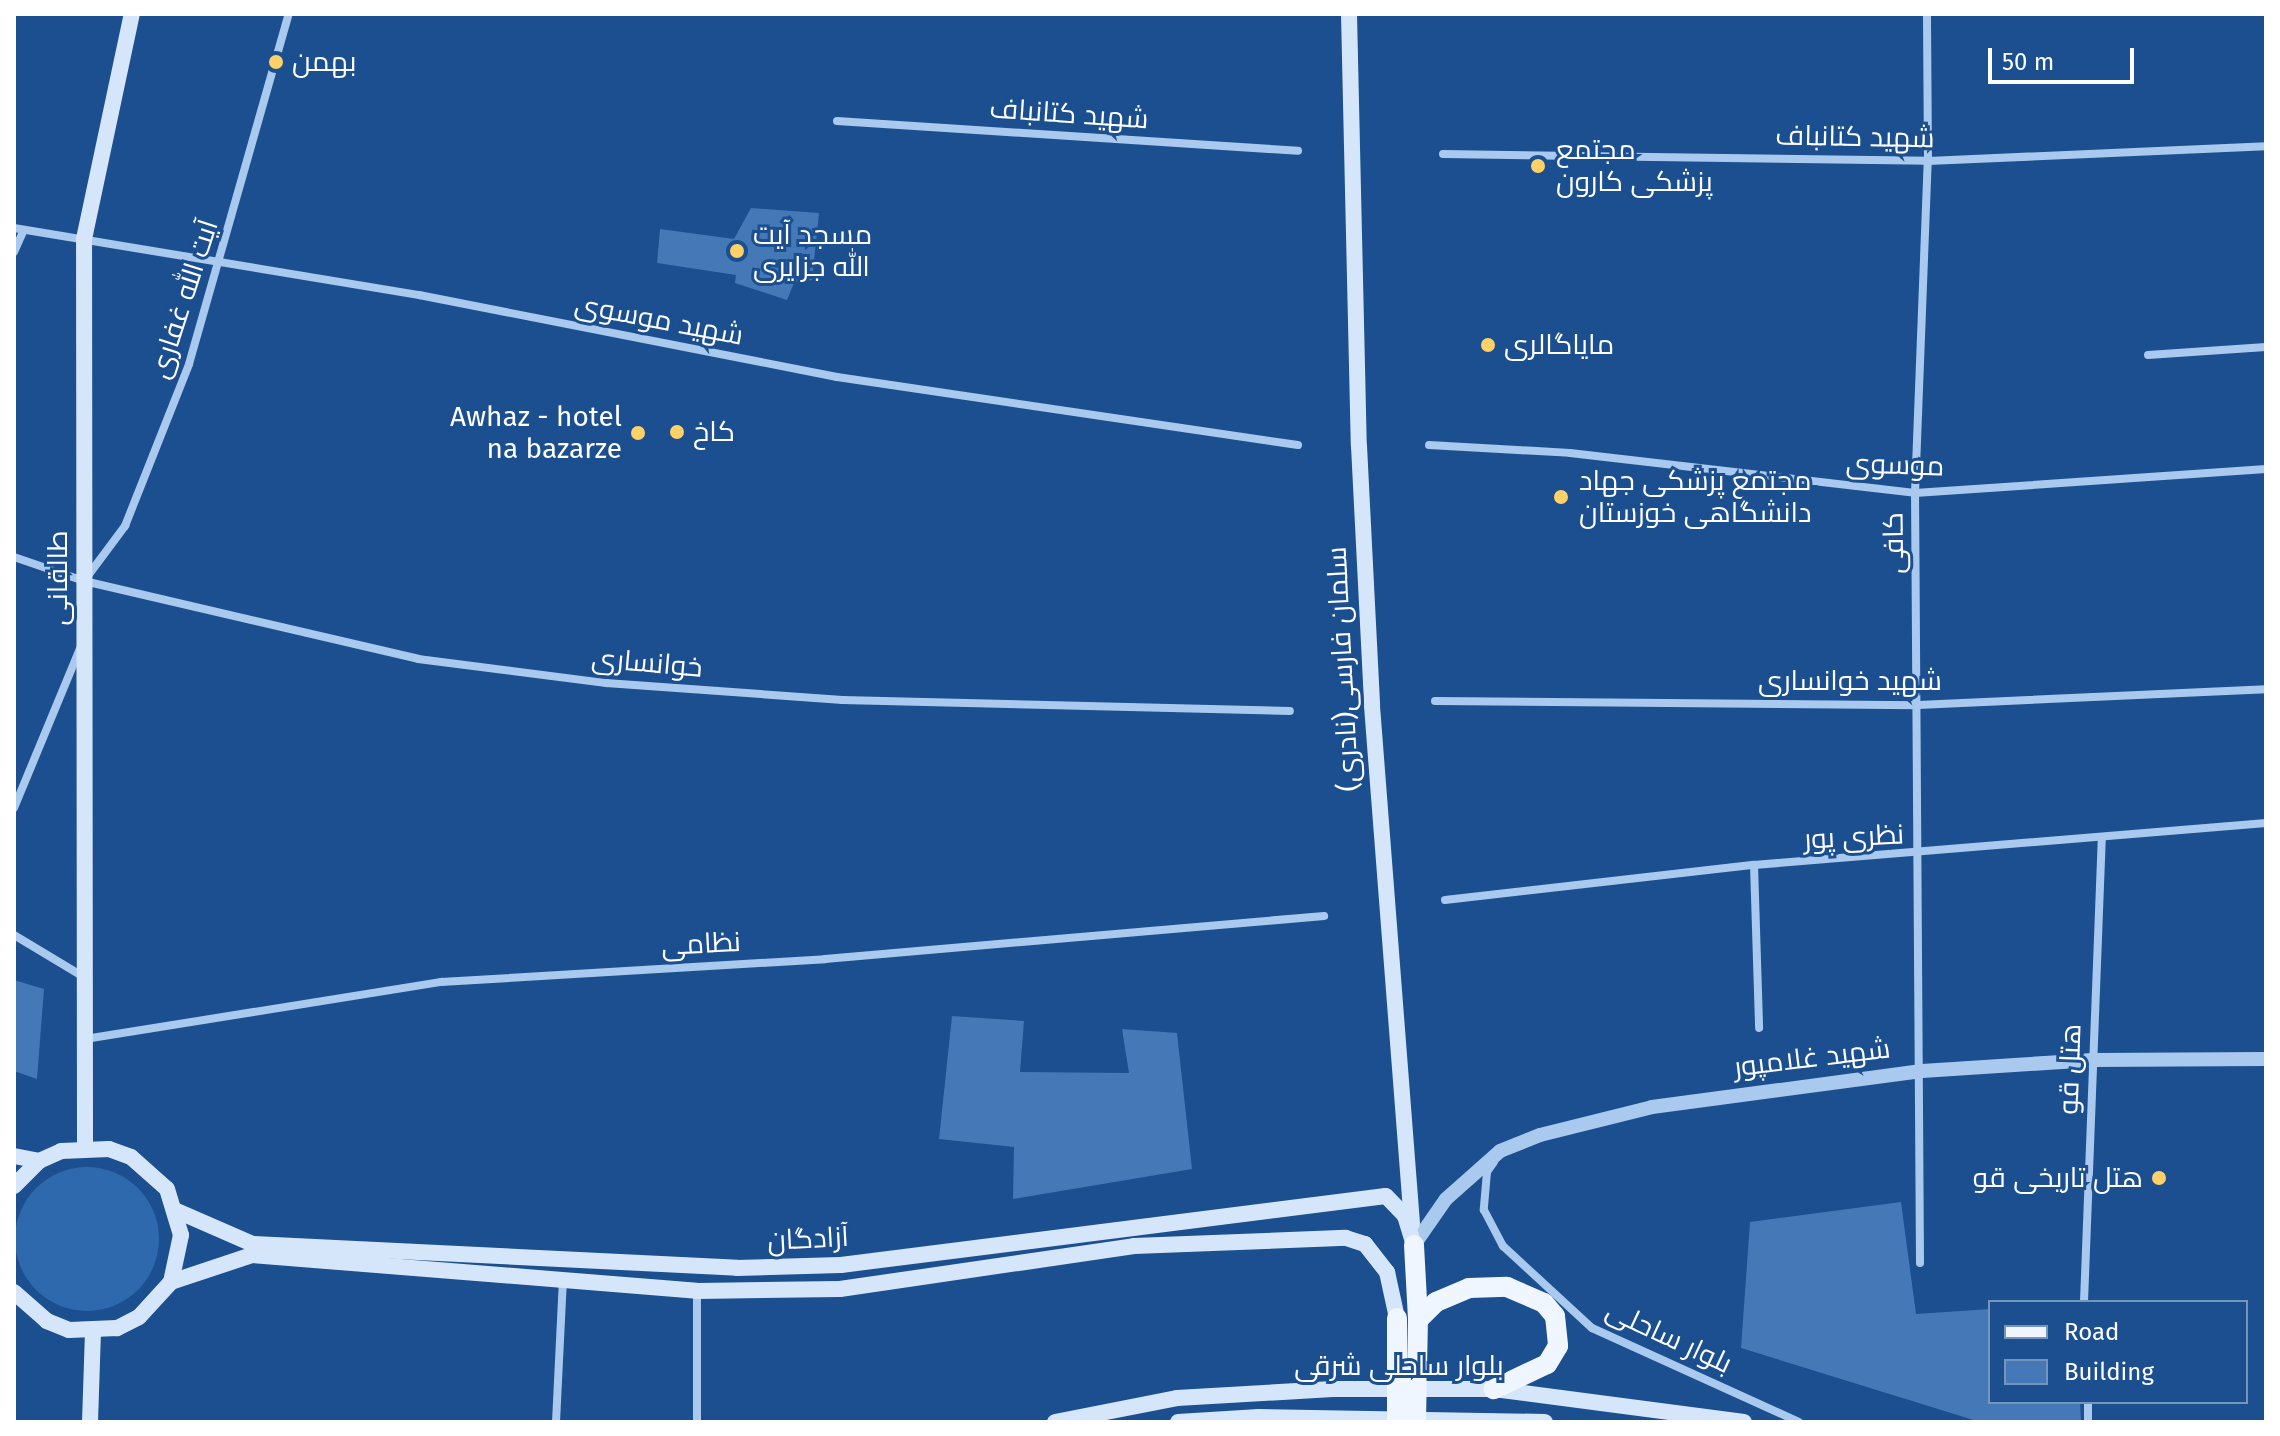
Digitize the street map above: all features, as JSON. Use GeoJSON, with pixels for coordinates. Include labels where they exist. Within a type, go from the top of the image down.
{"type":"FeatureCollection","features":[{"type":"Feature","properties":{"kind":"main road","name":"طالقانی"},"geometry":{"type":"LineString","coordinates":[[85,1147],[84,239],[132,14]]}},
{"type":"Feature","properties":{"kind":"main road","name":"سلمان فارسی(نادری)"},"geometry":{"type":"LineString","coordinates":[[1349,14],[1359,446],[1373,721],[1414,1245],[1407,1319]]}},
{"type":"Feature","properties":{"kind":"main road"},"geometry":{"type":"LineString","coordinates":[[14,1186],[39,1161],[85,1147],[131,1157],[167,1189],[177,1211],[181,1235],[171,1282],[139,1317],[93,1332],[47,1321],[14,1292]]}},
{"type":"Feature","properties":{"kind":"main road"},"geometry":{"type":"LineString","coordinates":[[14,1156],[39,1161]]}},
{"type":"Feature","properties":{"kind":"main road","name":"آزادگان"},"geometry":{"type":"LineString","coordinates":[[177,1211],[253,1244],[737,1268],[841,1265],[1386,1196],[1405,1216],[1414,1245]]}},
{"type":"Feature","properties":{"kind":"main road","name":"آزادگان"},"geometry":{"type":"LineString","coordinates":[[171,1282],[252,1255],[697,1291],[840,1289],[1134,1246],[1346,1238],[1365,1244],[1387,1272],[1407,1319]]}},
{"type":"Feature","properties":{"kind":"main road"},"geometry":{"type":"LineString","coordinates":[[1407,1319],[1469,1288],[1507,1287],[1544,1303],[1555,1316],[1558,1346],[1547,1364],[1494,1389]]}},
{"type":"Feature","properties":{"kind":"main road"},"geometry":{"type":"LineString","coordinates":[[1397,1422],[1407,1319]]}},
{"type":"Feature","properties":{"kind":"main road"},"geometry":{"type":"LineString","coordinates":[[1407,1319],[1416,1422]]}},
{"type":"Feature","properties":{"kind":"main road"},"geometry":{"type":"LineString","coordinates":[[90,1422],[93,1332]]}},
{"type":"Feature","properties":{"kind":"main road","name":"بلوار ساحلی شرقی"},"geometry":{"type":"LineString","coordinates":[[1055,1422],[1177,1398],[1333,1389],[1494,1389],[1744,1422]]}},
{"type":"Feature","properties":{"kind":"main road","name":"بلوار ساحلی شرقی"},"geometry":{"type":"LineString","coordinates":[[1178,1422],[1259,1417],[1545,1422]]}},
{"type":"Feature","properties":{"kind":"street","name":"آیت الله غفاری"},"geometry":{"type":"LineString","coordinates":[[84,581],[125,526],[189,364],[221,262],[289,14]]}},
{"type":"Feature","properties":{"kind":"street","name":"کافی"},"geometry":{"type":"LineString","coordinates":[[1920,1263],[1922,1071],[1915,493],[1928,161],[1927,14]]}},
{"type":"Feature","properties":{"kind":"street","name":"شهید کتانباف"},"geometry":{"type":"LineString","coordinates":[[837,121],[1298,151]]}},
{"type":"Feature","properties":{"kind":"street","name":"شهید کتانباف"},"geometry":{"type":"LineString","coordinates":[[1443,154],[1928,161],[2266,146]]}},
{"type":"Feature","properties":{"kind":"street","name":"شهید موسوی"},"geometry":{"type":"LineString","coordinates":[[14,228],[419,295],[837,377],[1298,445]]}},
{"type":"Feature","properties":{"kind":"street"},"geometry":{"type":"LineString","coordinates":[[14,252],[24,230]]}},
{"type":"Feature","properties":{"kind":"street"},"geometry":{"type":"LineString","coordinates":[[2148,355],[2266,347]]}},
{"type":"Feature","properties":{"kind":"street","name":"موسوی"},"geometry":{"type":"LineString","coordinates":[[1429,445],[1570,453],[1915,493],[2266,469]]}},
{"type":"Feature","properties":{"kind":"street","name":"خوانساری"},"geometry":{"type":"LineString","coordinates":[[14,557],[84,581],[418,659],[606,683],[842,700],[1290,711]]}},
{"type":"Feature","properties":{"kind":"street"},"geometry":{"type":"LineString","coordinates":[[14,808],[84,638]]}},
{"type":"Feature","properties":{"kind":"street","name":"شهید خوانساری"},"geometry":{"type":"LineString","coordinates":[[1435,701],[1918,705],[2266,689]]}},
{"type":"Feature","properties":{"kind":"street","name":"نظری پور"},"geometry":{"type":"LineString","coordinates":[[1445,900],[1754,865],[1918,856],[2266,823]]}},
{"type":"Feature","properties":{"kind":"street","name":"هتل قو"},"geometry":{"type":"LineString","coordinates":[[2084,1300],[2102,838]]}},
{"type":"Feature","properties":{"kind":"street"},"geometry":{"type":"LineString","coordinates":[[1754,865],[1759,1028]]}},
{"type":"Feature","properties":{"kind":"street","name":"نظامی"},"geometry":{"type":"LineString","coordinates":[[84,1039],[441,982],[825,959],[1324,916]]}},
{"type":"Feature","properties":{"kind":"street"},"geometry":{"type":"LineString","coordinates":[[14,935],[84,977]]}},
{"type":"Feature","properties":{"kind":"street","name":"شهید غلامپور"},"geometry":{"type":"LineString","coordinates":[[1414,1245],[1446,1199],[1500,1151],[1540,1135],[1652,1107],[1922,1071],[2093,1060],[2266,1059]]}},
{"type":"Feature","properties":{"kind":"street","name":"بلوار ساحلی"},"geometry":{"type":"LineString","coordinates":[[1500,1151],[1487,1172],[1484,1210],[1503,1246],[1545,1286],[1592,1328],[1799,1422]]}},
{"type":"Feature","properties":{"kind":"street"},"geometry":{"type":"LineString","coordinates":[[556,1422],[563,1279]]}},
{"type":"Feature","properties":{"kind":"street"},"geometry":{"type":"LineString","coordinates":[[697,1291],[697,1422]]}},
{"type":"Feature","properties":{"kind":"shaded area"},"geometry":{"type":"Polygon","coordinates":[[[87,1167],[115,1172],[138,1188],[154,1211],[159,1239],[154,1267],[138,1290],[115,1306],[87,1311],[59,1306],[36,1290],[20,1267],[15,1239],[20,1211],[36,1188],[59,1172],[87,1167]]]}},
{"type":"Feature","properties":{"kind":"building","name":"مسجد آیت الله جزایری"},"geometry":{"type":"Polygon","coordinates":[[[751,208],[819,213],[812,280],[794,283],[787,300],[735,283],[736,275],[657,263],[660,229],[734,239],[751,208]]]}},
{"type":"Feature","properties":{"kind":"building"},"geometry":{"type":"Polygon","coordinates":[[[14,980],[44,989],[37,1079],[14,1071],[14,980]]]}},
{"type":"Feature","properties":{"kind":"building"},"geometry":{"type":"Polygon","coordinates":[[[952,1016],[1024,1021],[1020,1072],[1129,1073],[1122,1029],[1177,1033],[1192,1169],[1013,1199],[1014,1147],[939,1139],[952,1016]]]}},
{"type":"Feature","properties":{"kind":"building"},"geometry":{"type":"Polygon","coordinates":[[[1901,1202],[1916,1314],[1988,1309],[1988,1404],[2080,1404],[2081,1422],[1980,1422],[1741,1348],[1750,1222],[1901,1202]]]}},
{"type":"Feature","properties":{"kind":"place","name":"بهمن"},"geometry":{"type":"Point","coordinates":[276,62]}},
{"type":"Feature","properties":{"kind":"place","name":"مجتمع پزشکی کارون"},"geometry":{"type":"Point","coordinates":[1538,166]}},
{"type":"Feature","properties":{"kind":"place","name":"مسجد آیت الله جزایری"},"geometry":{"type":"Point","coordinates":[737,251]}},
{"type":"Feature","properties":{"kind":"place","name":"مایاگالری"},"geometry":{"type":"Point","coordinates":[1488,345]}},
{"type":"Feature","properties":{"kind":"place","name":"کاخ"},"geometry":{"type":"Point","coordinates":[677,432]}},
{"type":"Feature","properties":{"kind":"place","name":"Awhaz - hotel na bazarze"},"geometry":{"type":"Point","coordinates":[638,433]}},
{"type":"Feature","properties":{"kind":"place","name":"مجتمع پزشکی جهاد دانشگاهی خوزستان"},"geometry":{"type":"Point","coordinates":[1561,497]}},
{"type":"Feature","properties":{"kind":"place","name":"هتل تاریخی قو"},"geometry":{"type":"Point","coordinates":[2159,1178]}}]}
